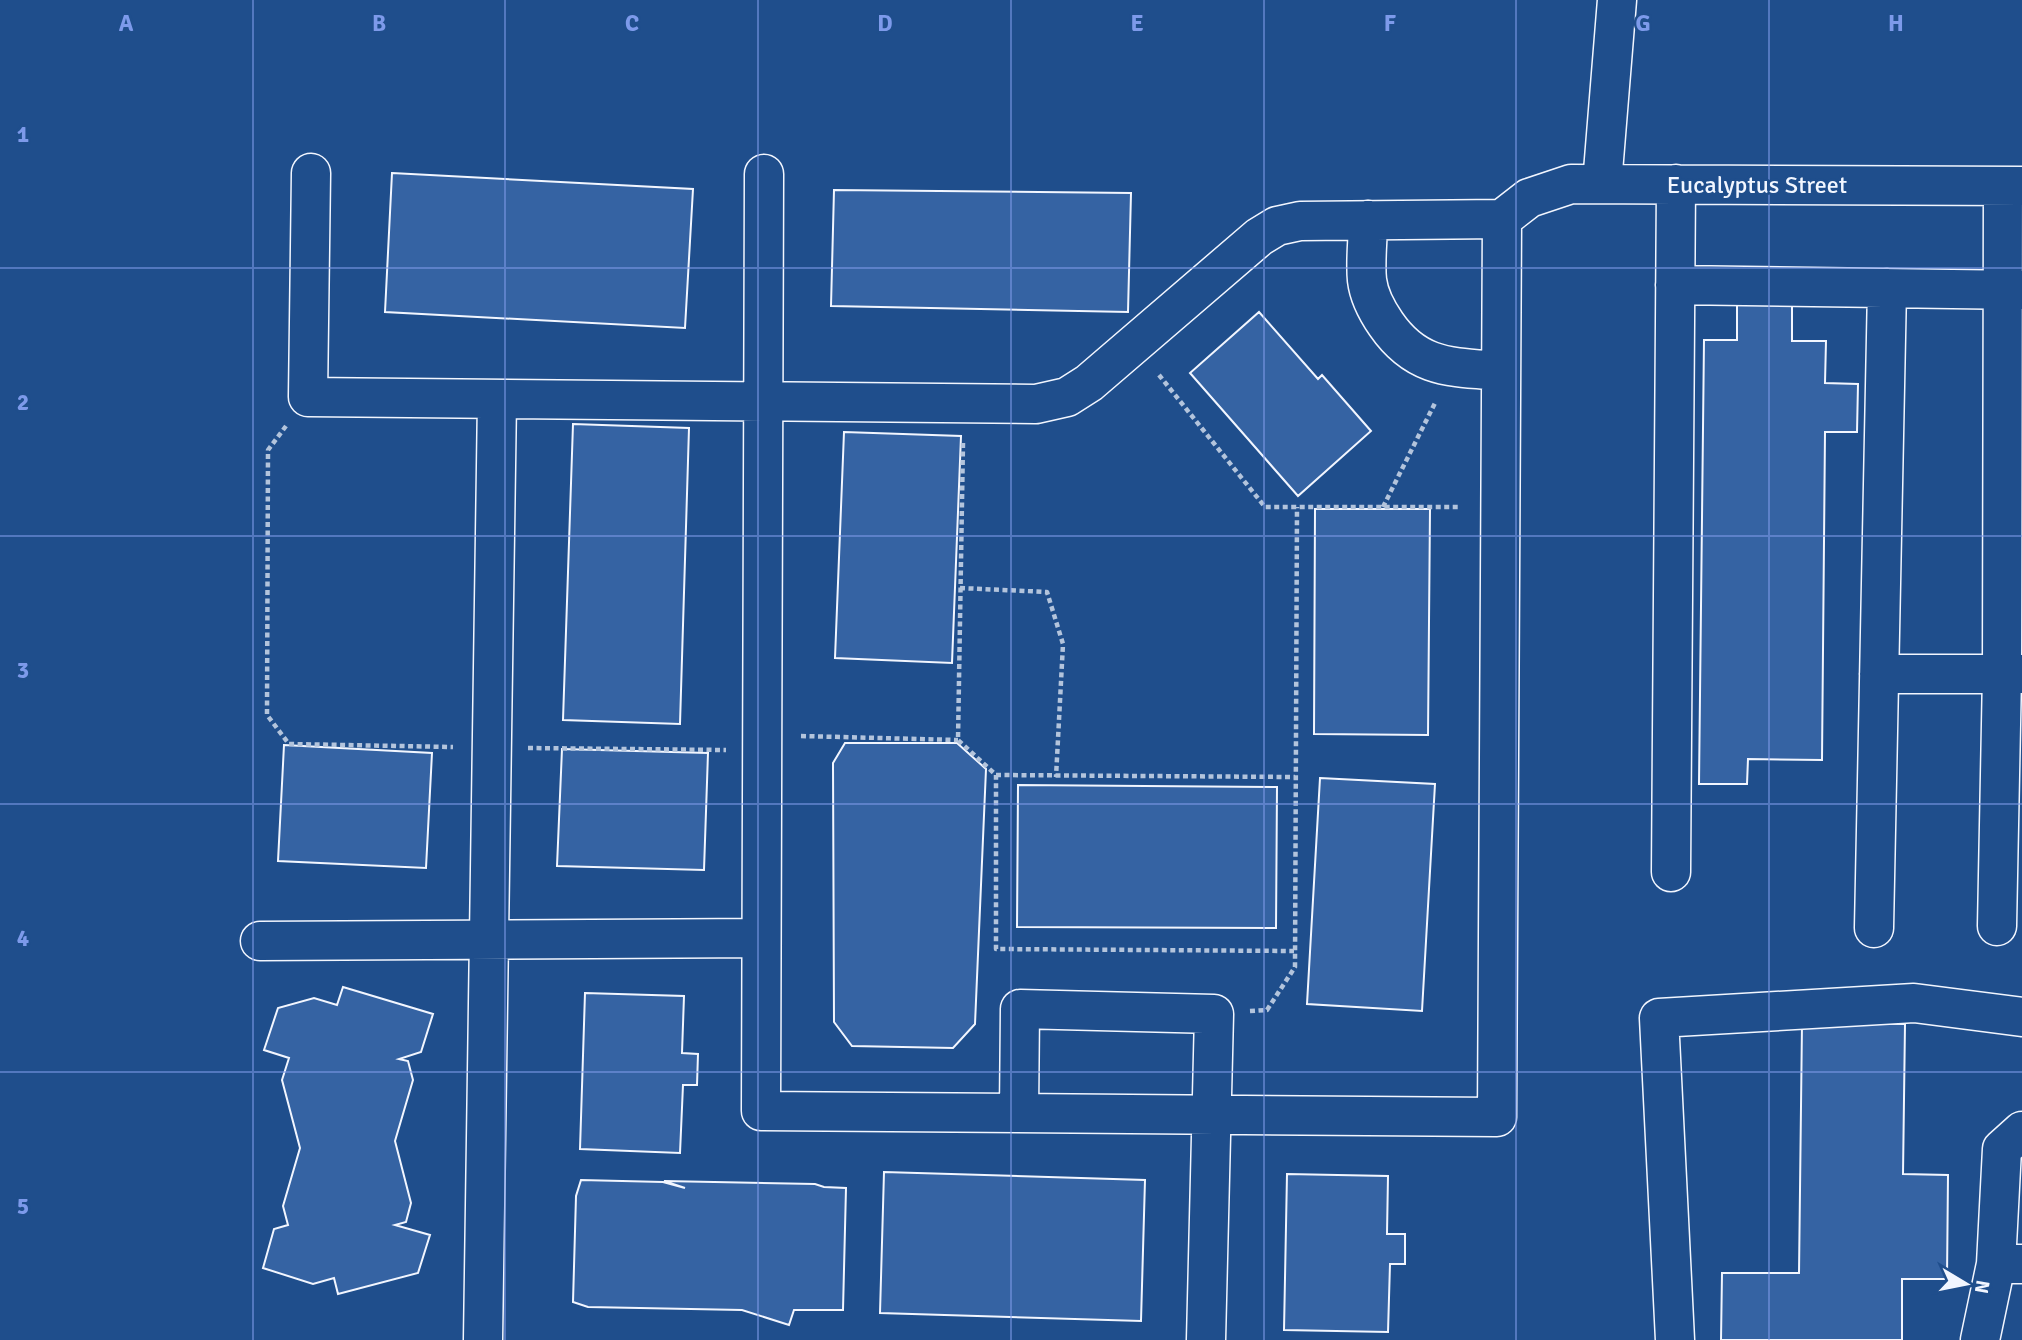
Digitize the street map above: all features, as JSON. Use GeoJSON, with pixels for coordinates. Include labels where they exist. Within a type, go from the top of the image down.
{"type":"FeatureCollection","features":[{"type":"Feature","properties":{"kind":"street"},"geometry":{"type":"LineString","coordinates":[[1602,184],[1617,0]]}},
{"type":"Feature","properties":{"kind":"street"},"geometry":{"type":"LineString","coordinates":[[311,173],[308,397],[764,402],[1037,404],[1067,397],[1089,383],[1259,237],[1277,226],[1300,221],[1502,219],[1497,1117],[761,1111],[764,402],[764,174]]}},
{"type":"Feature","properties":{"kind":"street","name":"Eucalyptus Street"},"geometry":{"type":"LineString","coordinates":[[1502,219],[1529,198],[1571,184],[2012,186]]}},
{"type":"Feature","properties":{"kind":"street"},"geometry":{"type":"LineString","coordinates":[[1671,872],[1676,184]]}},
{"type":"Feature","properties":{"kind":"street"},"geometry":{"type":"LineString","coordinates":[[1997,926],[2012,674],[2012,186]]}},
{"type":"Feature","properties":{"kind":"street"},"geometry":{"type":"LineString","coordinates":[[1368,220],[1367,280],[1376,309],[1398,342],[1424,360],[1453,367],[1501,371]]}},
{"type":"Feature","properties":{"kind":"street"},"geometry":{"type":"LineString","coordinates":[[1675,285],[2012,290]]}},
{"type":"Feature","properties":{"kind":"street"},"geometry":{"type":"LineString","coordinates":[[1874,928],[1887,288]]}},
{"type":"Feature","properties":{"kind":"street"},"geometry":{"type":"LineString","coordinates":[[482,1340],[497,399]]}},
{"type":"Feature","properties":{"kind":"street"},"geometry":{"type":"LineString","coordinates":[[1879,674],[2012,674]]}},
{"type":"Feature","properties":{"kind":"street"},"geometry":{"type":"LineString","coordinates":[[261,941],[761,938]]}},
{"type":"Feature","properties":{"kind":"street"},"geometry":{"type":"LineString","coordinates":[[1675,1340],[1659,1018],[1914,1003],[2022,1017]]}},
{"type":"Feature","properties":{"kind":"street"},"geometry":{"type":"LineString","coordinates":[[1018,1113],[1020,1009],[1214,1014],[1206,1340]]}},
{"type":"Feature","properties":{"kind":"street"},"geometry":{"type":"LineString","coordinates":[[1980,1340],[2009,1264],[2002,1149],[2022,1131]]}},
{"type":"Feature","properties":{"kind":"path"},"geometry":{"type":"LineString","coordinates":[[1134,344],[1265,507],[1501,507]]}},
{"type":"Feature","properties":{"kind":"path"},"geometry":{"type":"LineString","coordinates":[[1383,507],[1453,367]]}},
{"type":"Feature","properties":{"kind":"path"},"geometry":{"type":"LineString","coordinates":[[308,397],[268,450],[267,715],[289,744],[491,748],[958,740],[996,775],[1295,778]]}},
{"type":"Feature","properties":{"kind":"path"},"geometry":{"type":"LineString","coordinates":[[958,740],[963,403]]}},
{"type":"Feature","properties":{"kind":"path"},"geometry":{"type":"LineString","coordinates":[[1214,1014],[1267,1010],[1294,967],[1297,507]]}},
{"type":"Feature","properties":{"kind":"path"},"geometry":{"type":"LineString","coordinates":[[960,588],[1047,592],[1063,644],[1056,777]]}},
{"type":"Feature","properties":{"kind":"path"},"geometry":{"type":"LineString","coordinates":[[996,775],[996,949],[1294,951]]}},
{"type":"Feature","properties":{"kind":"building"},"geometry":{"type":"Polygon","coordinates":[[[392,173],[693,189],[685,328],[385,312],[392,173]]]}},
{"type":"Feature","properties":{"kind":"building"},"geometry":{"type":"Polygon","coordinates":[[[834,190],[1131,193],[1128,312],[831,306],[834,190]]]}},
{"type":"Feature","properties":{"kind":"building"},"geometry":{"type":"Polygon","coordinates":[[[1737,305],[1792,305],[1792,341],[1826,341],[1825,383],[1858,384],[1857,432],[1825,432],[1822,760],[1748,759],[1747,784],[1699,784],[1704,340],[1737,340],[1737,305]]]}},
{"type":"Feature","properties":{"kind":"building"},"geometry":{"type":"Polygon","coordinates":[[[1259,312],[1318,379],[1322,375],[1371,431],[1298,496],[1190,373],[1259,312]]]}},
{"type":"Feature","properties":{"kind":"building"},"geometry":{"type":"Polygon","coordinates":[[[573,424],[689,428],[680,724],[563,720],[573,424]]]}},
{"type":"Feature","properties":{"kind":"building"},"geometry":{"type":"Polygon","coordinates":[[[844,432],[961,436],[952,663],[835,658],[844,432]]]}},
{"type":"Feature","properties":{"kind":"building"},"geometry":{"type":"Polygon","coordinates":[[[1315,509],[1430,509],[1428,735],[1314,734],[1315,509]]]}},
{"type":"Feature","properties":{"kind":"building"},"geometry":{"type":"Polygon","coordinates":[[[845,743],[957,743],[986,769],[975,1024],[953,1048],[852,1046],[834,1022],[833,763],[845,743]]]}},
{"type":"Feature","properties":{"kind":"building"},"geometry":{"type":"Polygon","coordinates":[[[284,745],[432,753],[426,868],[278,861],[284,745]]]}},
{"type":"Feature","properties":{"kind":"building"},"geometry":{"type":"Polygon","coordinates":[[[562,749],[708,753],[704,870],[557,866],[562,749]]]}},
{"type":"Feature","properties":{"kind":"building"},"geometry":{"type":"Polygon","coordinates":[[[1320,778],[1435,784],[1422,1011],[1307,1004],[1320,778]]]}},
{"type":"Feature","properties":{"kind":"building"},"geometry":{"type":"Polygon","coordinates":[[[1018,785],[1277,787],[1276,928],[1017,927],[1018,785]]]}},
{"type":"Feature","properties":{"kind":"building"},"geometry":{"type":"Polygon","coordinates":[[[343,987],[433,1014],[421,1052],[399,1059],[408,1061],[413,1080],[395,1141],[411,1203],[406,1222],[395,1225],[430,1235],[418,1273],[338,1294],[334,1278],[313,1284],[263,1268],[274,1229],[288,1225],[283,1206],[300,1148],[282,1080],[289,1058],[264,1050],[278,1008],[314,998],[337,1005],[343,987]]]}},
{"type":"Feature","properties":{"kind":"building"},"geometry":{"type":"Polygon","coordinates":[[[585,993],[684,996],[682,1053],[698,1054],[697,1085],[683,1085],[680,1153],[580,1149],[585,993]]]}},
{"type":"Feature","properties":{"kind":"building"},"geometry":{"type":"Polygon","coordinates":[[[1802,1023],[1905,1024],[1903,1174],[1948,1175],[1947,1279],[1902,1279],[1902,1340],[1721,1340],[1722,1273],[1799,1273],[1802,1023]]]}},
{"type":"Feature","properties":{"kind":"building"},"geometry":{"type":"Polygon","coordinates":[[[884,1172],[1145,1180],[1141,1321],[880,1313],[884,1172]]]}},
{"type":"Feature","properties":{"kind":"building"},"geometry":{"type":"Polygon","coordinates":[[[1287,1174],[1388,1176],[1387,1234],[1405,1234],[1405,1264],[1390,1264],[1388,1332],[1284,1330],[1287,1174]]]}},
{"type":"Feature","properties":{"kind":"building"},"geometry":{"type":"Polygon","coordinates":[[[581,1180],[663,1182],[685,1188],[664,1181],[815,1184],[846,1188],[843,1310],[794,1310],[789,1325],[742,1310],[588,1307],[573,1302],[576,1196],[581,1180]]]}}]}
